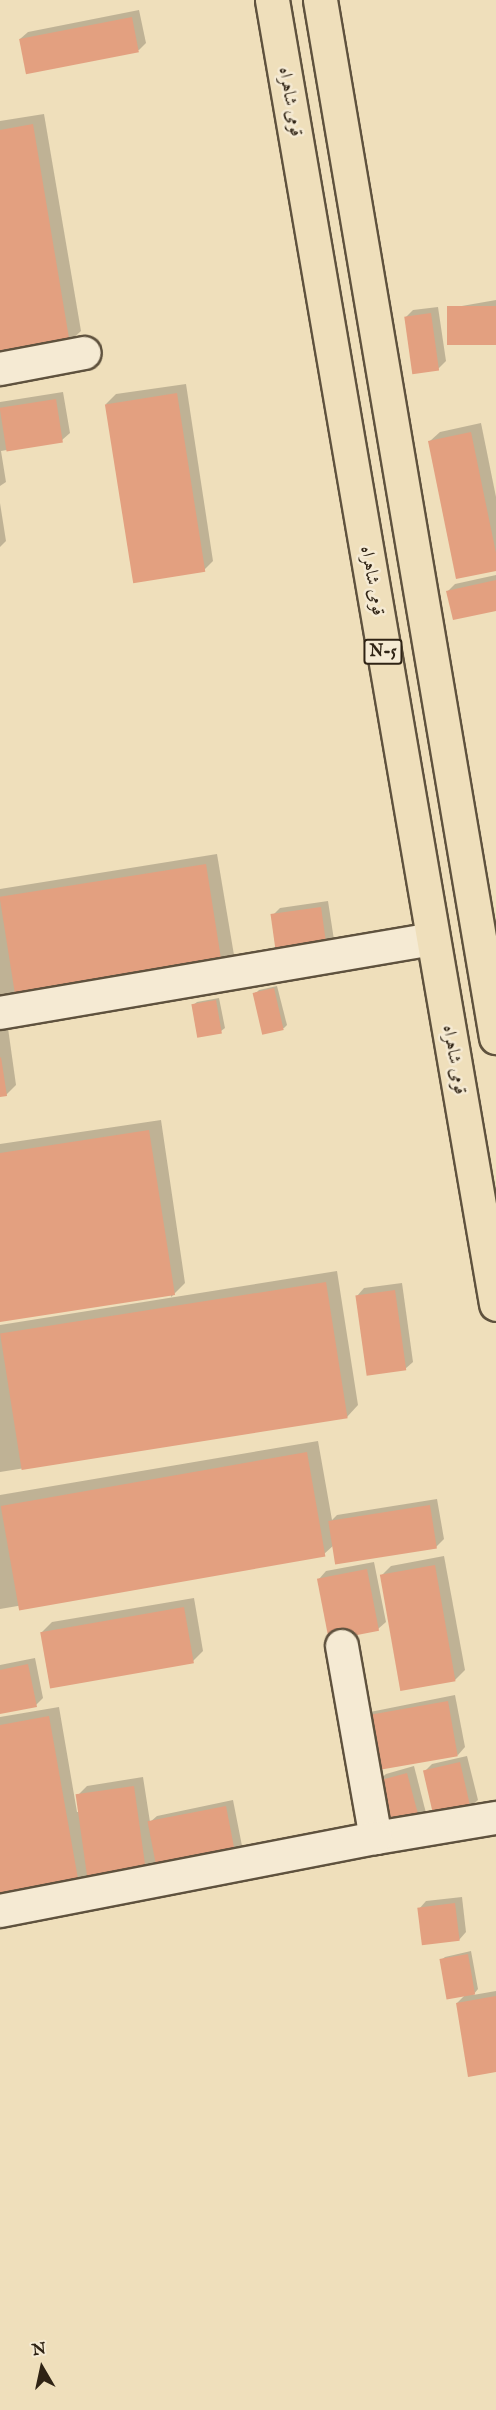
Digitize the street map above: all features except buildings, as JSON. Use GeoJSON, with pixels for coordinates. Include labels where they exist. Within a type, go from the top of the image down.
{"type":"FeatureCollection","features":[{"type":"Feature","properties":{"kind":"highway","name":"قومی شاہراہ"},"geometry":{"type":"LineString","coordinates":[[272,0],[496,1304]]}},
{"type":"Feature","properties":{"kind":"highway","name":"N-5"},"geometry":{"type":"LineString","coordinates":[[320,0],[496,1037]]}},
{"type":"Feature","properties":{"kind":"street"},"geometry":{"type":"LineString","coordinates":[[0,369],[85,353]]}},
{"type":"Feature","properties":{"kind":"street"},"geometry":{"type":"LineString","coordinates":[[0,1013],[432,939]]}},
{"type":"Feature","properties":{"kind":"street"},"geometry":{"type":"LineString","coordinates":[[342,1646],[376,1838]]}},
{"type":"Feature","properties":{"kind":"street"},"geometry":{"type":"LineString","coordinates":[[0,1911],[376,1838],[496,1818]]}}]}
